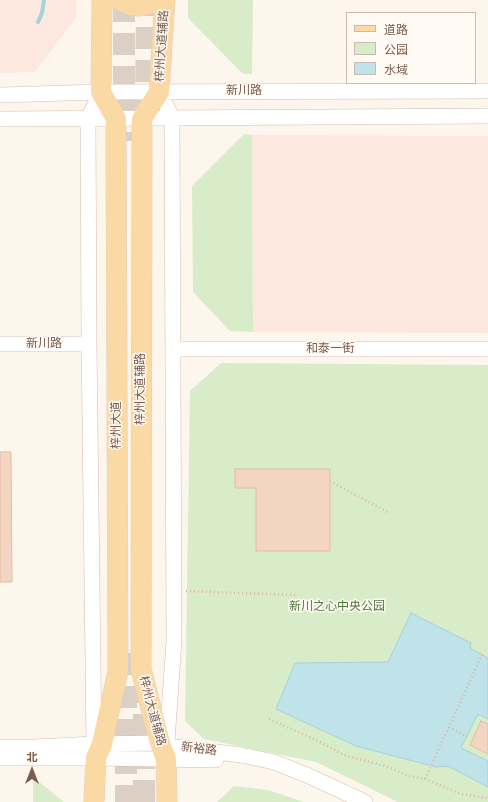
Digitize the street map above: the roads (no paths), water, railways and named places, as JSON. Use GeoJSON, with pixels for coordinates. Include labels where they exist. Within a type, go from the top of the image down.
{"type":"FeatureCollection","features":[{"type":"Feature","properties":{"kind":"main road"},"geometry":{"type":"LineString","coordinates":[[101,92],[102,0]]}},
{"type":"Feature","properties":{"kind":"main road"},"geometry":{"type":"LineString","coordinates":[[119,0],[130,5],[139,6],[154,0]]}},
{"type":"Feature","properties":{"kind":"main road","name":"梓州大道辅路"},"geometry":{"type":"LineString","coordinates":[[164,749],[141,669],[142,119],[159,92],[165,0]]}},
{"type":"Feature","properties":{"kind":"main road","name":"梓州大道"},"geometry":{"type":"LineString","coordinates":[[94,802],[98,749],[118,671],[116,119],[101,92]]}},
{"type":"Feature","properties":{"kind":"main road"},"geometry":{"type":"LineString","coordinates":[[164,749],[167,802]]}},
{"type":"Feature","properties":{"kind":"street","name":"新川路"},"geometry":{"type":"LineString","coordinates":[[0,95],[101,92],[488,91]]}},
{"type":"Feature","properties":{"kind":"street"},"geometry":{"type":"LineString","coordinates":[[98,749],[88,344],[88,119],[101,92]]}},
{"type":"Feature","properties":{"kind":"street","name":"梓州大道辅路"},"geometry":{"type":"LineString","coordinates":[[159,92],[172,117],[174,641],[164,749]]}},
{"type":"Feature","properties":{"kind":"street"},"geometry":{"type":"LineString","coordinates":[[0,119],[488,116]]}},
{"type":"Feature","properties":{"kind":"street","name":"新川路"},"geometry":{"type":"LineString","coordinates":[[0,344],[88,344]]}},
{"type":"Feature","properties":{"kind":"street","name":"和泰一街"},"geometry":{"type":"LineString","coordinates":[[172,349],[488,349]]}},
{"type":"Feature","properties":{"kind":"street","name":"新裕路"},"geometry":{"type":"LineString","coordinates":[[0,746],[98,749],[164,749],[241,755],[274,762],[309,776],[365,802]]}},
{"type":"Feature","properties":{"kind":"street","name":"新裕路"},"geometry":{"type":"LineString","coordinates":[[0,758],[98,749]]}},
{"type":"Feature","properties":{"kind":"street","name":"新裕路"},"geometry":{"type":"LineString","coordinates":[[164,749],[219,760],[256,765],[321,789],[350,802]]}},
{"type":"Feature","properties":{"kind":"water"},"geometry":{"type":"Polygon","coordinates":[[[411,613],[471,643],[470,648],[488,658],[488,719],[478,714],[461,748],[488,761],[488,787],[448,766],[436,767],[356,746],[276,709],[295,663],[388,662],[411,613]]]}},
{"type":"Feature","properties":{"kind":"waterway"},"geometry":{"type":"LineString","coordinates":[[38,22],[42,13],[44,0]]}},
{"type":"Feature","properties":{"kind":"tunnel"},"geometry":{"type":"LineString","coordinates":[[124,0],[124,141]]}},
{"type":"Feature","properties":{"kind":"tunnel"},"geometry":{"type":"LineString","coordinates":[[146,115],[147,0]]}},
{"type":"Feature","properties":{"kind":"tunnel"},"geometry":{"type":"LineString","coordinates":[[126,653],[126,802]]}},
{"type":"Feature","properties":{"kind":"tunnel"},"geometry":{"type":"LineString","coordinates":[[144,693],[144,802]]}},
{"type":"Feature","properties":{"kind":"park label","name":"新川之心中央公园"},"geometry":{"type":"Point","coordinates":[337,607]}}]}
